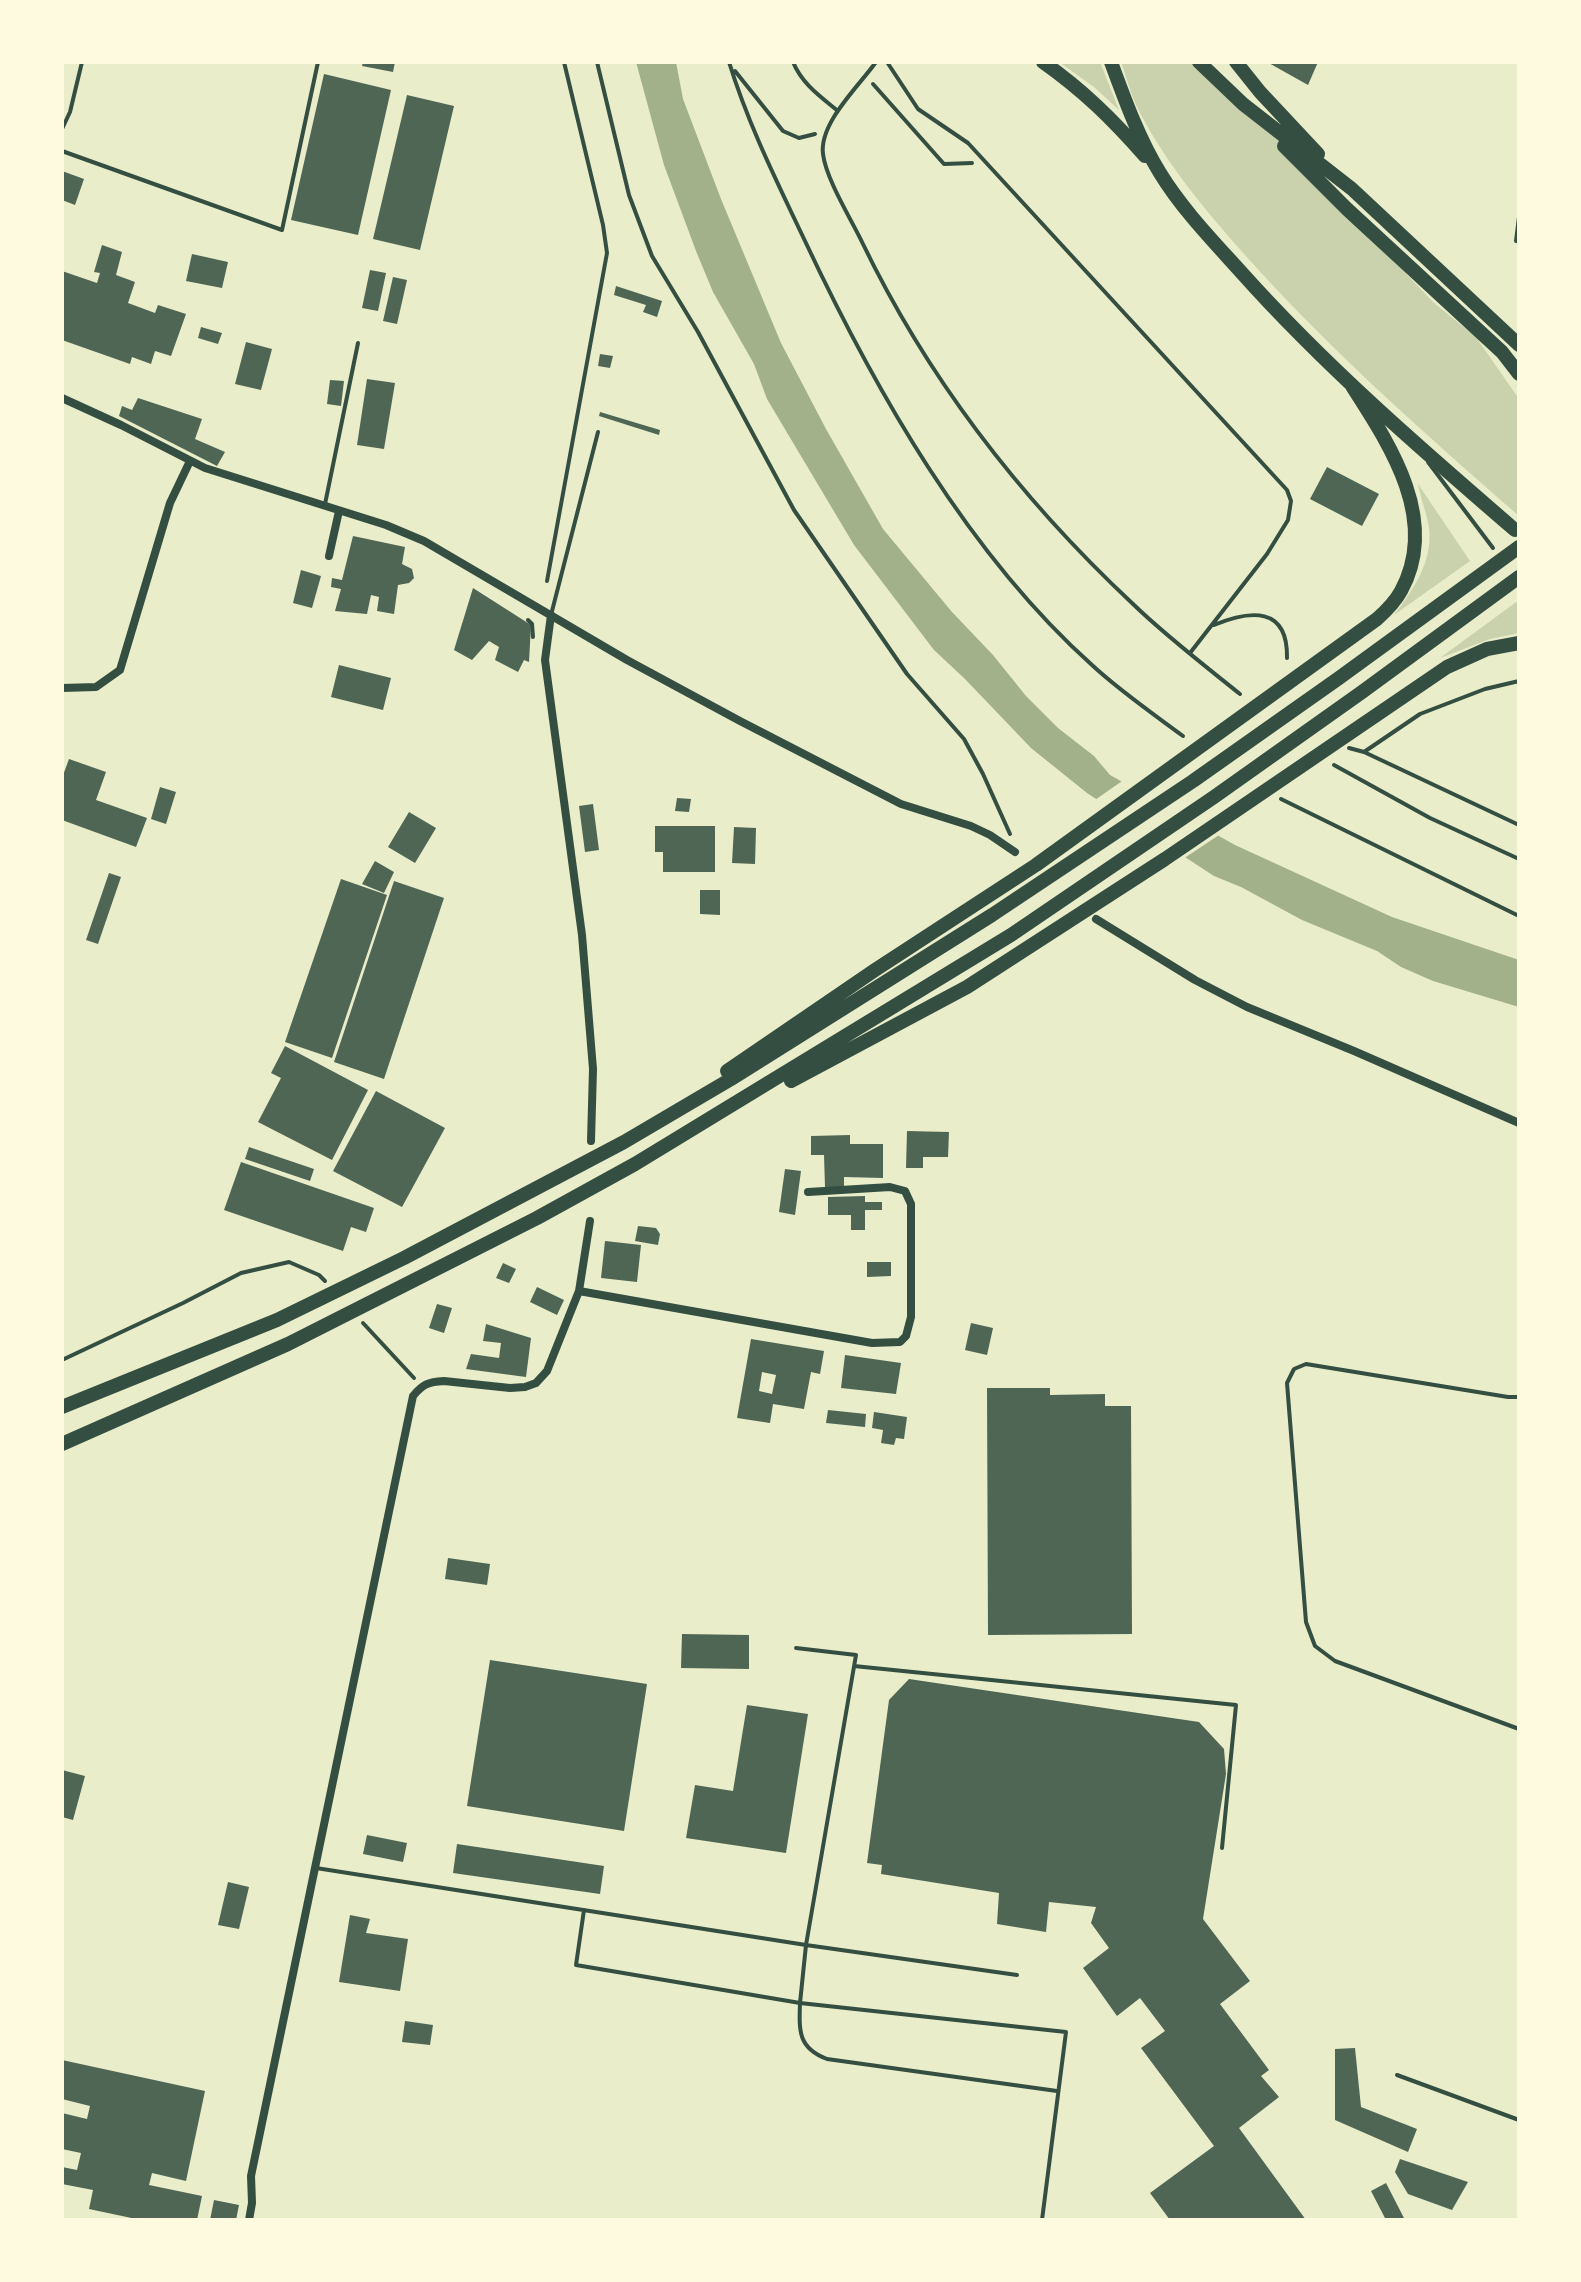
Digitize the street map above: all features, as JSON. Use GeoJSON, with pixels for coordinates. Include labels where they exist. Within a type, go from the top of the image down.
{"type":"FeatureCollection","features":[{"type":"Feature","properties":{"kind":"highway"},"geometry":{"type":"LineString","coordinates":[[1043,62],[1077,86],[1111,117],[1161,174],[1203,230],[1275,311],[1352,386],[1515,530]]}},
{"type":"Feature","properties":{"kind":"highway"},"geometry":{"type":"LineString","coordinates":[[1111,62],[1139,132],[1161,174]]}},
{"type":"Feature","properties":{"kind":"highway"},"geometry":{"type":"LineString","coordinates":[[1199,62],[1347,209],[1502,352],[1519,374]]}},
{"type":"Feature","properties":{"kind":"highway"},"geometry":{"type":"LineString","coordinates":[[1236,62],[1260,92],[1352,189],[1519,345]]}},
{"type":"Feature","properties":{"kind":"highway"},"geometry":{"type":"LineString","coordinates":[[1243,104],[1352,189]]}},
{"type":"Feature","properties":{"kind":"highway"},"geometry":{"type":"LineString","coordinates":[[1442,272],[1519,333]]}},
{"type":"Feature","properties":{"kind":"highway"},"geometry":{"type":"LineString","coordinates":[[624,1142],[875,970],[1036,865],[1377,619],[1400,594],[1413,559],[1416,539],[1404,476],[1383,434],[1352,386]]}},
{"type":"Feature","properties":{"kind":"highway"},"geometry":{"type":"LineString","coordinates":[[62,1407],[277,1320],[404,1258],[624,1142],[731,1079],[992,915],[1193,781],[1519,547]]}},
{"type":"Feature","properties":{"kind":"highway"},"geometry":{"type":"LineString","coordinates":[[635,1164],[1011,935],[1227,789],[1519,577]]}},
{"type":"Feature","properties":{"kind":"highway"},"geometry":{"type":"LineString","coordinates":[[62,1444],[288,1344],[537,1218],[967,987],[1165,859],[1447,667],[1487,649],[1519,643]]}},
{"type":"Feature","properties":{"kind":"street"},"geometry":{"type":"LineString","coordinates":[[62,398],[220,474],[386,525],[424,541],[627,660],[857,782],[907,806],[971,826],[1015,852]]}},
{"type":"Feature","properties":{"kind":"street"},"geometry":{"type":"LineString","coordinates":[[62,688],[96,687],[120,670],[170,503],[190,461]]}},
{"type":"Feature","properties":{"kind":"street"},"geometry":{"type":"LineString","coordinates":[[329,556],[339,511]]}},
{"type":"Feature","properties":{"kind":"street"},"geometry":{"type":"LineString","coordinates":[[551,615],[545,655],[582,935],[593,1069],[591,1141]]}},
{"type":"Feature","properties":{"kind":"street"},"geometry":{"type":"LineString","coordinates":[[1096,919],[1195,980],[1247,1007],[1519,1123]]}},
{"type":"Feature","properties":{"kind":"street"},"geometry":{"type":"LineString","coordinates":[[579,1291],[872,1343],[900,1342],[906,1336],[911,1317],[911,1204],[905,1191],[890,1187],[808,1192]]}},
{"type":"Feature","properties":{"kind":"street"},"geometry":{"type":"LineString","coordinates":[[249,2220],[251,2176],[413,1396],[421,1386],[433,1381],[510,1388],[536,1383],[547,1371],[579,1291],[590,1221]]}},
{"type":"Feature","properties":{"kind":"lane"},"geometry":{"type":"LineString","coordinates":[[793,62],[798,74],[838,111]]}},
{"type":"Feature","properties":{"kind":"lane"},"geometry":{"type":"LineString","coordinates":[[876,62],[825,132],[823,154],[831,179],[880,279],[933,370],[974,427],[1050,519],[1133,604],[1240,694]]}},
{"type":"Feature","properties":{"kind":"lane"},"geometry":{"type":"LineString","coordinates":[[887,62],[918,109],[968,143],[1287,490],[1291,501],[1288,520],[1267,554],[1190,653]]}},
{"type":"Feature","properties":{"kind":"lane"},"geometry":{"type":"LineString","coordinates":[[325,506],[358,343]]}},
{"type":"Feature","properties":{"kind":"lane"},"geometry":{"type":"LineString","coordinates":[[551,615],[598,432]]}},
{"type":"Feature","properties":{"kind":"lane"},"geometry":{"type":"LineString","coordinates":[[1410,438],[1493,548]]}},
{"type":"Feature","properties":{"kind":"lane"},"geometry":{"type":"LineString","coordinates":[[1211,626],[1248,614],[1268,616],[1282,630],[1287,658]]}},
{"type":"Feature","properties":{"kind":"lane"},"geometry":{"type":"LineString","coordinates":[[1364,752],[1420,714],[1485,689],[1519,681]]}},
{"type":"Feature","properties":{"kind":"lane"},"geometry":{"type":"LineString","coordinates":[[1349,748],[1364,752],[1519,825]]}},
{"type":"Feature","properties":{"kind":"lane"},"geometry":{"type":"LineString","coordinates":[[1334,765],[1430,818],[1519,859]]}},
{"type":"Feature","properties":{"kind":"lane"},"geometry":{"type":"LineString","coordinates":[[796,1648],[856,1655],[806,1945],[799,2027],[803,2040],[813,2054],[827,2059],[1057,2091]]}},
{"type":"Feature","properties":{"kind":"lane"},"geometry":{"type":"LineString","coordinates":[[854,1666],[1236,1705],[1222,1848]]}},
{"type":"Feature","properties":{"kind":"lane"},"geometry":{"type":"LineString","coordinates":[[314,1868],[1017,1975]]}},
{"type":"Feature","properties":{"kind":"lane"},"geometry":{"type":"LineString","coordinates":[[584,1910],[576,1965],[800,2003],[1066,2032],[1042,2220]]}},
{"type":"Feature","properties":{"kind":"lane"},"geometry":{"type":"LineString","coordinates":[[1397,2075],[1519,2120]]}},
{"type":"Feature","properties":{"kind":"path"},"geometry":{"type":"LineString","coordinates":[[62,129],[70,112],[82,62]]}},
{"type":"Feature","properties":{"kind":"path"},"geometry":{"type":"LineString","coordinates":[[62,151],[282,230],[318,62]]}},
{"type":"Feature","properties":{"kind":"path"},"geometry":{"type":"LineString","coordinates":[[553,602],[546,578],[607,253],[564,62]]}},
{"type":"Feature","properties":{"kind":"path"},"geometry":{"type":"LineString","coordinates":[[597,62],[629,195],[652,256],[698,332],[794,510],[907,674],[964,739],[1009,827],[1015,852]]}},
{"type":"Feature","properties":{"kind":"path"},"geometry":{"type":"LineString","coordinates":[[730,64],[783,131],[799,138],[825,132]]}},
{"type":"Feature","properties":{"kind":"path"},"geometry":{"type":"LineString","coordinates":[[730,64],[747,113],[827,287],[860,351],[938,480],[1000,567],[1058,632],[1114,684],[1183,736]]}},
{"type":"Feature","properties":{"kind":"path"},"geometry":{"type":"LineString","coordinates":[[868,74],[875,87],[944,164],[986,163]]}},
{"type":"Feature","properties":{"kind":"path"},"geometry":{"type":"LineString","coordinates":[[1519,217],[1516,241],[1519,241]]}},
{"type":"Feature","properties":{"kind":"path"},"geometry":{"type":"LineString","coordinates":[[518,613],[532,624],[535,652],[545,655]]}},
{"type":"Feature","properties":{"kind":"path"},"geometry":{"type":"LineString","coordinates":[[1280,798],[1519,916]]}},
{"type":"Feature","properties":{"kind":"path"},"geometry":{"type":"LineString","coordinates":[[1519,1397],[1306,1364],[1294,1369],[1287,1383],[1306,1622],[1315,1646],[1335,1661],[1519,1729]]}},
{"type":"Feature","properties":{"kind":"shaded area"},"geometry":{"type":"Polygon","coordinates":[[[636,62],[676,62],[683,99],[781,343],[883,529],[1026,696],[1058,728],[1094,756],[1110,775],[1235,845],[1392,917],[1519,960],[1519,1007],[1433,981],[1401,967],[1377,951],[1302,920],[1214,876],[1087,793],[1031,748],[934,650],[854,545],[767,399],[754,364],[713,292],[696,251],[664,165],[636,62]]]}},
{"type":"Feature","properties":{"kind":"shaded area"},"geometry":{"type":"Polygon","coordinates":[[[1059,62],[1100,62],[1119,110],[1094,87],[1059,62]]]}},
{"type":"Feature","properties":{"kind":"shaded area"},"geometry":{"type":"Polygon","coordinates":[[[1121,62],[1193,62],[1274,135],[1433,302],[1476,337],[1519,399],[1519,516],[1344,357],[1230,238],[1188,187],[1151,133],[1134,101],[1121,62]]]}},
{"type":"Feature","properties":{"kind":"shaded area"},"geometry":{"type":"Polygon","coordinates":[[[1418,484],[1470,561],[1394,615],[1414,585],[1428,552],[1429,528],[1418,484]]]}},
{"type":"Feature","properties":{"kind":"shaded area"},"geometry":{"type":"Polygon","coordinates":[[[1519,600],[1519,633],[1490,639],[1440,658],[1519,600]]]}},
{"type":"Feature","properties":{"kind":"pier"},"geometry":{"type":"Polygon","coordinates":[[[1125,779],[1222,833],[1183,859],[1092,802],[1125,779]]]}},
{"type":"Feature","properties":{"kind":"building"},"geometry":{"type":"Polygon","coordinates":[[[363,62],[395,62],[393,72],[362,66],[363,62]]]}},
{"type":"Feature","properties":{"kind":"building"},"geometry":{"type":"Polygon","coordinates":[[[1267,62],[1318,62],[1308,85],[1267,62]]]}},
{"type":"Feature","properties":{"kind":"building"},"geometry":{"type":"Polygon","coordinates":[[[324,74],[391,90],[358,235],[291,220],[324,74]]]}},
{"type":"Feature","properties":{"kind":"building"},"geometry":{"type":"Polygon","coordinates":[[[407,95],[454,106],[420,250],[373,239],[407,95]]]}},
{"type":"Feature","properties":{"kind":"building"},"geometry":{"type":"Polygon","coordinates":[[[62,171],[84,179],[75,205],[62,200],[62,171]]]}},
{"type":"Feature","properties":{"kind":"building"},"geometry":{"type":"Polygon","coordinates":[[[102,245],[122,252],[116,275],[135,282],[128,303],[155,313],[158,305],[186,314],[171,356],[155,351],[151,364],[132,357],[130,364],[62,340],[62,271],[97,283],[100,273],[94,272],[102,245]]]}},
{"type":"Feature","properties":{"kind":"building"},"geometry":{"type":"Polygon","coordinates":[[[192,254],[228,262],[222,288],[186,281],[192,254]]]}},
{"type":"Feature","properties":{"kind":"building"},"geometry":{"type":"Polygon","coordinates":[[[370,270],[386,273],[378,311],[362,308],[370,270]]]}},
{"type":"Feature","properties":{"kind":"building"},"geometry":{"type":"Polygon","coordinates":[[[393,277],[407,280],[397,324],[383,321],[393,277]]]}},
{"type":"Feature","properties":{"kind":"building"},"geometry":{"type":"Polygon","coordinates":[[[616,286],[662,301],[657,317],[643,312],[646,305],[614,295],[616,286]]]}},
{"type":"Feature","properties":{"kind":"building"},"geometry":{"type":"Polygon","coordinates":[[[201,327],[222,333],[218,344],[198,338],[201,327]]]}},
{"type":"Feature","properties":{"kind":"building"},"geometry":{"type":"Polygon","coordinates":[[[246,342],[272,349],[261,390],[235,384],[246,342]]]}},
{"type":"Feature","properties":{"kind":"building"},"geometry":{"type":"Polygon","coordinates":[[[600,354],[613,356],[610,368],[598,366],[600,354]]]}},
{"type":"Feature","properties":{"kind":"building"},"geometry":{"type":"Polygon","coordinates":[[[367,379],[395,383],[384,449],[357,445],[367,379]]]}},
{"type":"Feature","properties":{"kind":"building"},"geometry":{"type":"Polygon","coordinates":[[[330,380],[344,381],[341,406],[327,404],[330,380]]]}},
{"type":"Feature","properties":{"kind":"building"},"geometry":{"type":"Polygon","coordinates":[[[138,398],[202,419],[195,439],[225,452],[217,466],[119,416],[122,406],[132,410],[138,398]]]}},
{"type":"Feature","properties":{"kind":"building"},"geometry":{"type":"Polygon","coordinates":[[[600,412],[660,430],[659,435],[599,416],[600,412]]]}},
{"type":"Feature","properties":{"kind":"building"},"geometry":{"type":"Polygon","coordinates":[[[1327,467],[1379,494],[1362,526],[1310,499],[1327,467]]]}},
{"type":"Feature","properties":{"kind":"building"},"geometry":{"type":"Polygon","coordinates":[[[353,536],[405,547],[402,564],[412,569],[414,578],[409,583],[398,585],[394,614],[377,611],[379,597],[371,595],[367,614],[335,611],[341,589],[331,587],[332,578],[342,580],[353,536]]]}},
{"type":"Feature","properties":{"kind":"building"},"geometry":{"type":"Polygon","coordinates":[[[301,570],[321,576],[312,608],[293,603],[301,570]]]}},
{"type":"Feature","properties":{"kind":"building"},"geometry":{"type":"Polygon","coordinates":[[[473,588],[531,625],[529,662],[524,660],[518,672],[495,660],[499,647],[489,641],[472,660],[454,650],[473,588]]]}},
{"type":"Feature","properties":{"kind":"building"},"geometry":{"type":"Polygon","coordinates":[[[339,665],[391,678],[383,710],[331,697],[339,665]]]}},
{"type":"Feature","properties":{"kind":"building"},"geometry":{"type":"Polygon","coordinates":[[[69,759],[106,772],[96,800],[147,818],[136,847],[62,820],[62,778],[69,759]]]}},
{"type":"Feature","properties":{"kind":"building"},"geometry":{"type":"Polygon","coordinates":[[[160,787],[176,792],[166,824],[151,819],[160,787]]]}},
{"type":"Feature","properties":{"kind":"building"},"geometry":{"type":"Polygon","coordinates":[[[677,798],[691,799],[689,812],[675,811],[677,798]]]}},
{"type":"Feature","properties":{"kind":"building"},"geometry":{"type":"Polygon","coordinates":[[[593,804],[599,850],[585,852],[579,806],[593,804]]]}},
{"type":"Feature","properties":{"kind":"building"},"geometry":{"type":"Polygon","coordinates":[[[409,812],[436,828],[415,863],[388,847],[409,812]]]}},
{"type":"Feature","properties":{"kind":"building"},"geometry":{"type":"Polygon","coordinates":[[[655,826],[715,826],[715,872],[663,872],[663,852],[655,852],[655,826]]]}},
{"type":"Feature","properties":{"kind":"building"},"geometry":{"type":"Polygon","coordinates":[[[734,827],[756,828],[755,864],[732,863],[734,827]]]}},
{"type":"Feature","properties":{"kind":"building"},"geometry":{"type":"Polygon","coordinates":[[[375,861],[394,872],[384,893],[362,884],[375,861]]]}},
{"type":"Feature","properties":{"kind":"building"},"geometry":{"type":"Polygon","coordinates":[[[109,873],[121,877],[98,944],[86,940],[109,873]]]}},
{"type":"Feature","properties":{"kind":"building"},"geometry":{"type":"Polygon","coordinates":[[[341,879],[387,895],[332,1058],[285,1042],[341,879]]]}},
{"type":"Feature","properties":{"kind":"building"},"geometry":{"type":"Polygon","coordinates":[[[394,881],[444,898],[384,1079],[334,1062],[394,881]]]}},
{"type":"Feature","properties":{"kind":"building"},"geometry":{"type":"Polygon","coordinates":[[[700,890],[720,890],[720,915],[700,914],[700,890]]]}},
{"type":"Feature","properties":{"kind":"building"},"geometry":{"type":"Polygon","coordinates":[[[285,1046],[368,1090],[332,1160],[258,1122],[281,1078],[271,1073],[285,1046]]]}},
{"type":"Feature","properties":{"kind":"building"},"geometry":{"type":"Polygon","coordinates":[[[376,1091],[445,1128],[402,1207],[333,1171],[376,1091]]]}},
{"type":"Feature","properties":{"kind":"building"},"geometry":{"type":"Polygon","coordinates":[[[907,1131],[949,1132],[948,1157],[923,1157],[923,1168],[906,1168],[907,1131]]]}},
{"type":"Feature","properties":{"kind":"building"},"geometry":{"type":"Polygon","coordinates":[[[850,1135],[850,1144],[883,1144],[883,1178],[844,1177],[844,1187],[825,1187],[824,1155],[811,1155],[811,1136],[850,1135]]]}},
{"type":"Feature","properties":{"kind":"building"},"geometry":{"type":"Polygon","coordinates":[[[249,1147],[314,1169],[310,1181],[245,1159],[249,1147]]]}},
{"type":"Feature","properties":{"kind":"building"},"geometry":{"type":"Polygon","coordinates":[[[241,1162],[374,1208],[366,1232],[351,1227],[343,1251],[224,1210],[241,1162]]]}},
{"type":"Feature","properties":{"kind":"building"},"geometry":{"type":"Polygon","coordinates":[[[785,1169],[801,1171],[795,1215],[779,1212],[785,1169]]]}},
{"type":"Feature","properties":{"kind":"building"},"geometry":{"type":"Polygon","coordinates":[[[865,1196],[865,1202],[882,1202],[882,1210],[865,1210],[865,1230],[851,1230],[851,1215],[828,1215],[828,1197],[865,1196]]]}},
{"type":"Feature","properties":{"kind":"building"},"geometry":{"type":"Polygon","coordinates":[[[638,1226],[656,1228],[660,1234],[658,1245],[635,1241],[638,1226]]]}},
{"type":"Feature","properties":{"kind":"building"},"geometry":{"type":"Polygon","coordinates":[[[605,1241],[641,1245],[637,1282],[601,1278],[605,1241]]]}},
{"type":"Feature","properties":{"kind":"building"},"geometry":{"type":"Polygon","coordinates":[[[867,1262],[891,1262],[891,1276],[867,1277],[867,1262]]]}},
{"type":"Feature","properties":{"kind":"building"},"geometry":{"type":"Polygon","coordinates":[[[503,1263],[516,1269],[509,1283],[496,1278],[503,1263]]]}},
{"type":"Feature","properties":{"kind":"building"},"geometry":{"type":"Polygon","coordinates":[[[537,1287],[564,1300],[557,1315],[530,1302],[537,1287]]]}},
{"type":"Feature","properties":{"kind":"building"},"geometry":{"type":"Polygon","coordinates":[[[437,1304],[452,1308],[444,1333],[429,1328],[437,1304]]]}},
{"type":"Feature","properties":{"kind":"building"},"geometry":{"type":"Polygon","coordinates":[[[971,1323],[993,1328],[987,1355],[965,1350],[971,1323]]]}},
{"type":"Feature","properties":{"kind":"building"},"geometry":{"type":"Polygon","coordinates":[[[486,1324],[531,1338],[526,1377],[466,1369],[471,1354],[499,1358],[501,1343],[483,1341],[486,1324]]]}},
{"type":"Feature","properties":{"kind":"building"},"geometry":{"type":"Polygon","coordinates":[[[751,1339],[824,1351],[820,1374],[811,1372],[804,1409],[773,1404],[770,1423],[737,1418],[751,1339]],[[762,1372],[759,1391],[772,1394],[776,1375],[762,1372]]]}},
{"type":"Feature","properties":{"kind":"building"},"geometry":{"type":"Polygon","coordinates":[[[845,1355],[901,1363],[896,1394],[841,1388],[845,1355]]]}},
{"type":"Feature","properties":{"kind":"building"},"geometry":{"type":"Polygon","coordinates":[[[987,1388],[1050,1388],[1050,1395],[1105,1394],[1105,1406],[1131,1406],[1132,1634],[988,1635],[987,1388]]]}},
{"type":"Feature","properties":{"kind":"building"},"geometry":{"type":"Polygon","coordinates":[[[828,1410],[866,1414],[865,1427],[826,1423],[828,1410]]]}},
{"type":"Feature","properties":{"kind":"building"},"geometry":{"type":"Polygon","coordinates":[[[874,1412],[907,1417],[904,1439],[896,1438],[894,1445],[881,1443],[883,1430],[872,1428],[874,1412]]]}},
{"type":"Feature","properties":{"kind":"building"},"geometry":{"type":"Polygon","coordinates":[[[448,1558],[490,1564],[487,1585],[445,1579],[448,1558]]]}},
{"type":"Feature","properties":{"kind":"building"},"geometry":{"type":"Polygon","coordinates":[[[682,1634],[749,1635],[749,1669],[681,1668],[682,1634]]]}},
{"type":"Feature","properties":{"kind":"building"},"geometry":{"type":"Polygon","coordinates":[[[490,1660],[647,1684],[624,1831],[467,1806],[490,1660]]]}},
{"type":"Feature","properties":{"kind":"building"},"geometry":{"type":"Polygon","coordinates":[[[909,1679],[1199,1722],[1224,1749],[1226,1774],[1203,1919],[1250,1981],[1220,2004],[1269,2070],[1261,2076],[1279,2097],[1239,2128],[1306,2220],[1170,2220],[1150,2193],[1214,2146],[1141,2048],[1165,2031],[1140,1998],[1117,2016],[1083,1968],[1109,1948],[1091,1923],[1096,1907],[1049,1902],[1046,1932],[997,1924],[999,1893],[881,1874],[882,1865],[867,1863],[889,1700],[909,1679]]]}},
{"type":"Feature","properties":{"kind":"building"},"geometry":{"type":"Polygon","coordinates":[[[747,1705],[808,1714],[786,1853],[686,1838],[695,1785],[733,1791],[747,1705]]]}},
{"type":"Feature","properties":{"kind":"building"},"geometry":{"type":"Polygon","coordinates":[[[62,1770],[85,1776],[73,1820],[62,1817],[62,1770]]]}},
{"type":"Feature","properties":{"kind":"building"},"geometry":{"type":"Polygon","coordinates":[[[367,1835],[407,1843],[403,1862],[363,1854],[367,1835]]]}},
{"type":"Feature","properties":{"kind":"building"},"geometry":{"type":"Polygon","coordinates":[[[457,1844],[604,1866],[600,1894],[453,1873],[457,1844]]]}},
{"type":"Feature","properties":{"kind":"building"},"geometry":{"type":"Polygon","coordinates":[[[228,1882],[249,1887],[239,1929],[218,1925],[228,1882]]]}},
{"type":"Feature","properties":{"kind":"building"},"geometry":{"type":"Polygon","coordinates":[[[350,1915],[370,1919],[366,1933],[408,1939],[400,1991],[339,1982],[350,1915]]]}},
{"type":"Feature","properties":{"kind":"building"},"geometry":{"type":"Polygon","coordinates":[[[405,2021],[433,2025],[430,2045],[402,2042],[405,2021]]]}},
{"type":"Feature","properties":{"kind":"building"},"geometry":{"type":"Polygon","coordinates":[[[1355,2048],[1361,2107],[1417,2129],[1408,2152],[1335,2120],[1335,2049],[1355,2048]]]}},
{"type":"Feature","properties":{"kind":"building"},"geometry":{"type":"Polygon","coordinates":[[[62,2060],[205,2091],[186,2181],[152,2173],[149,2185],[202,2196],[197,2220],[141,2220],[89,2209],[93,2190],[62,2184],[62,2167],[77,2170],[81,2153],[62,2149],[62,2113],[87,2119],[90,2106],[62,2099],[62,2060]]]}},
{"type":"Feature","properties":{"kind":"building"},"geometry":{"type":"Polygon","coordinates":[[[1400,2159],[1468,2182],[1452,2210],[1408,2194],[1395,2172],[1400,2159]]]}},
{"type":"Feature","properties":{"kind":"building"},"geometry":{"type":"Polygon","coordinates":[[[1386,2183],[1405,2220],[1386,2220],[1371,2191],[1386,2183]]]}},
{"type":"Feature","properties":{"kind":"building"},"geometry":{"type":"Polygon","coordinates":[[[214,2200],[239,2205],[236,2220],[210,2220],[214,2200]]]}}]}
